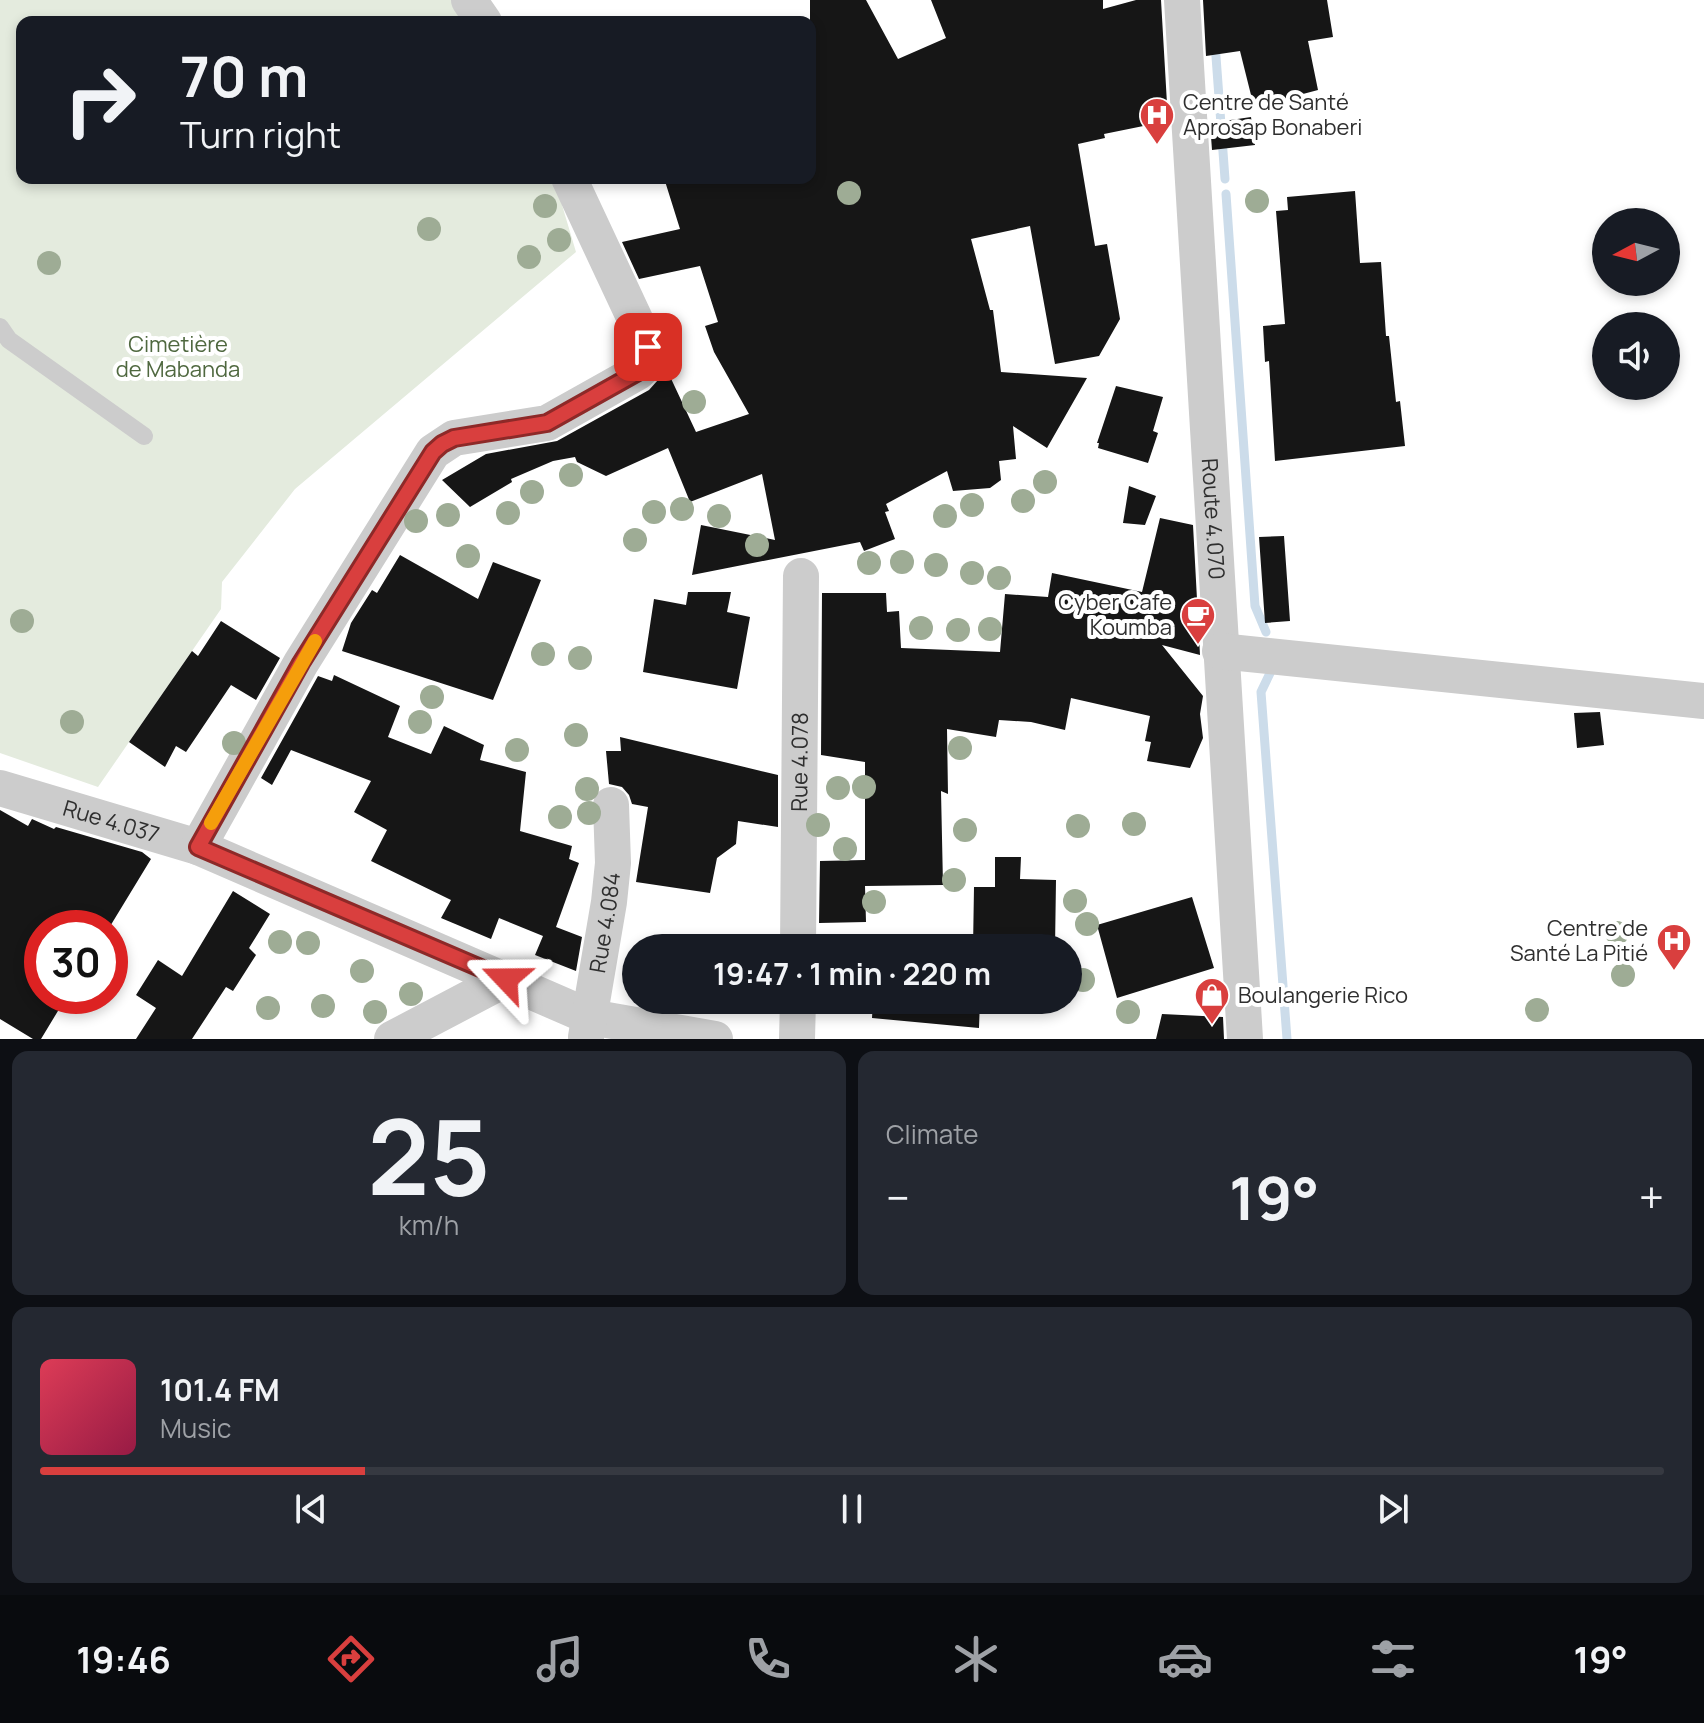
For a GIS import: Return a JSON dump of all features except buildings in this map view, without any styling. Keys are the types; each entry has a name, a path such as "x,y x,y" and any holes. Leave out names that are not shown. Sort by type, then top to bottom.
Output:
{"street":[{"name":"Route 4.070","path":"1182,0 1245,1039"},
{"path":"198,847 301,663 433,452 454,438 547,423 638,372 648,362 648,347 572,184"},
{"name":"Rue 4.078","path":"798,934 801,576"},
{"path":"1220,651 1704,701"},
{"name":"Rue 4.037","path":"0,788 198,847 506,979 588,1028 715,1039"},
{"name":"Rue 4.084","path":"588,1028 612,876 611,805"},
{"path":"399,1037 506,979"},
{"path":"797,1039 798,1014"}],"lane":[{"path":"0,327 9,340 144,436"}],"green space":[{"name":"Cimetière de Mabanda","path":"0,0 453,0 463,16 16,16 16,184 556,184 576,252 295,489 222,582 221,609 98,787 0,753"}],"waterway":[{"path":"1215,43 1225,179"},
{"path":"1226,194 1255,606 1266,632"},
{"path":"1272,669 1261,692 1287,1039"}],"slow traffic":[{"path":"211,823 315,641"}],"place":[{"name":"Centre de Santé Aprosap Bonaberi","path":"1157,146"},
{"name":"Cyber Cafe Koumba","path":"1198,646"},
{"name":"Centre de Santé La Pitié","path":"1674,972"},
{"name":"Boulangerie Rico","path":"1212,1026"}],"route":[{"path":"506,979 198,847 301,663 433,452 454,438 547,423 638,372 648,362 648,347"}]}
